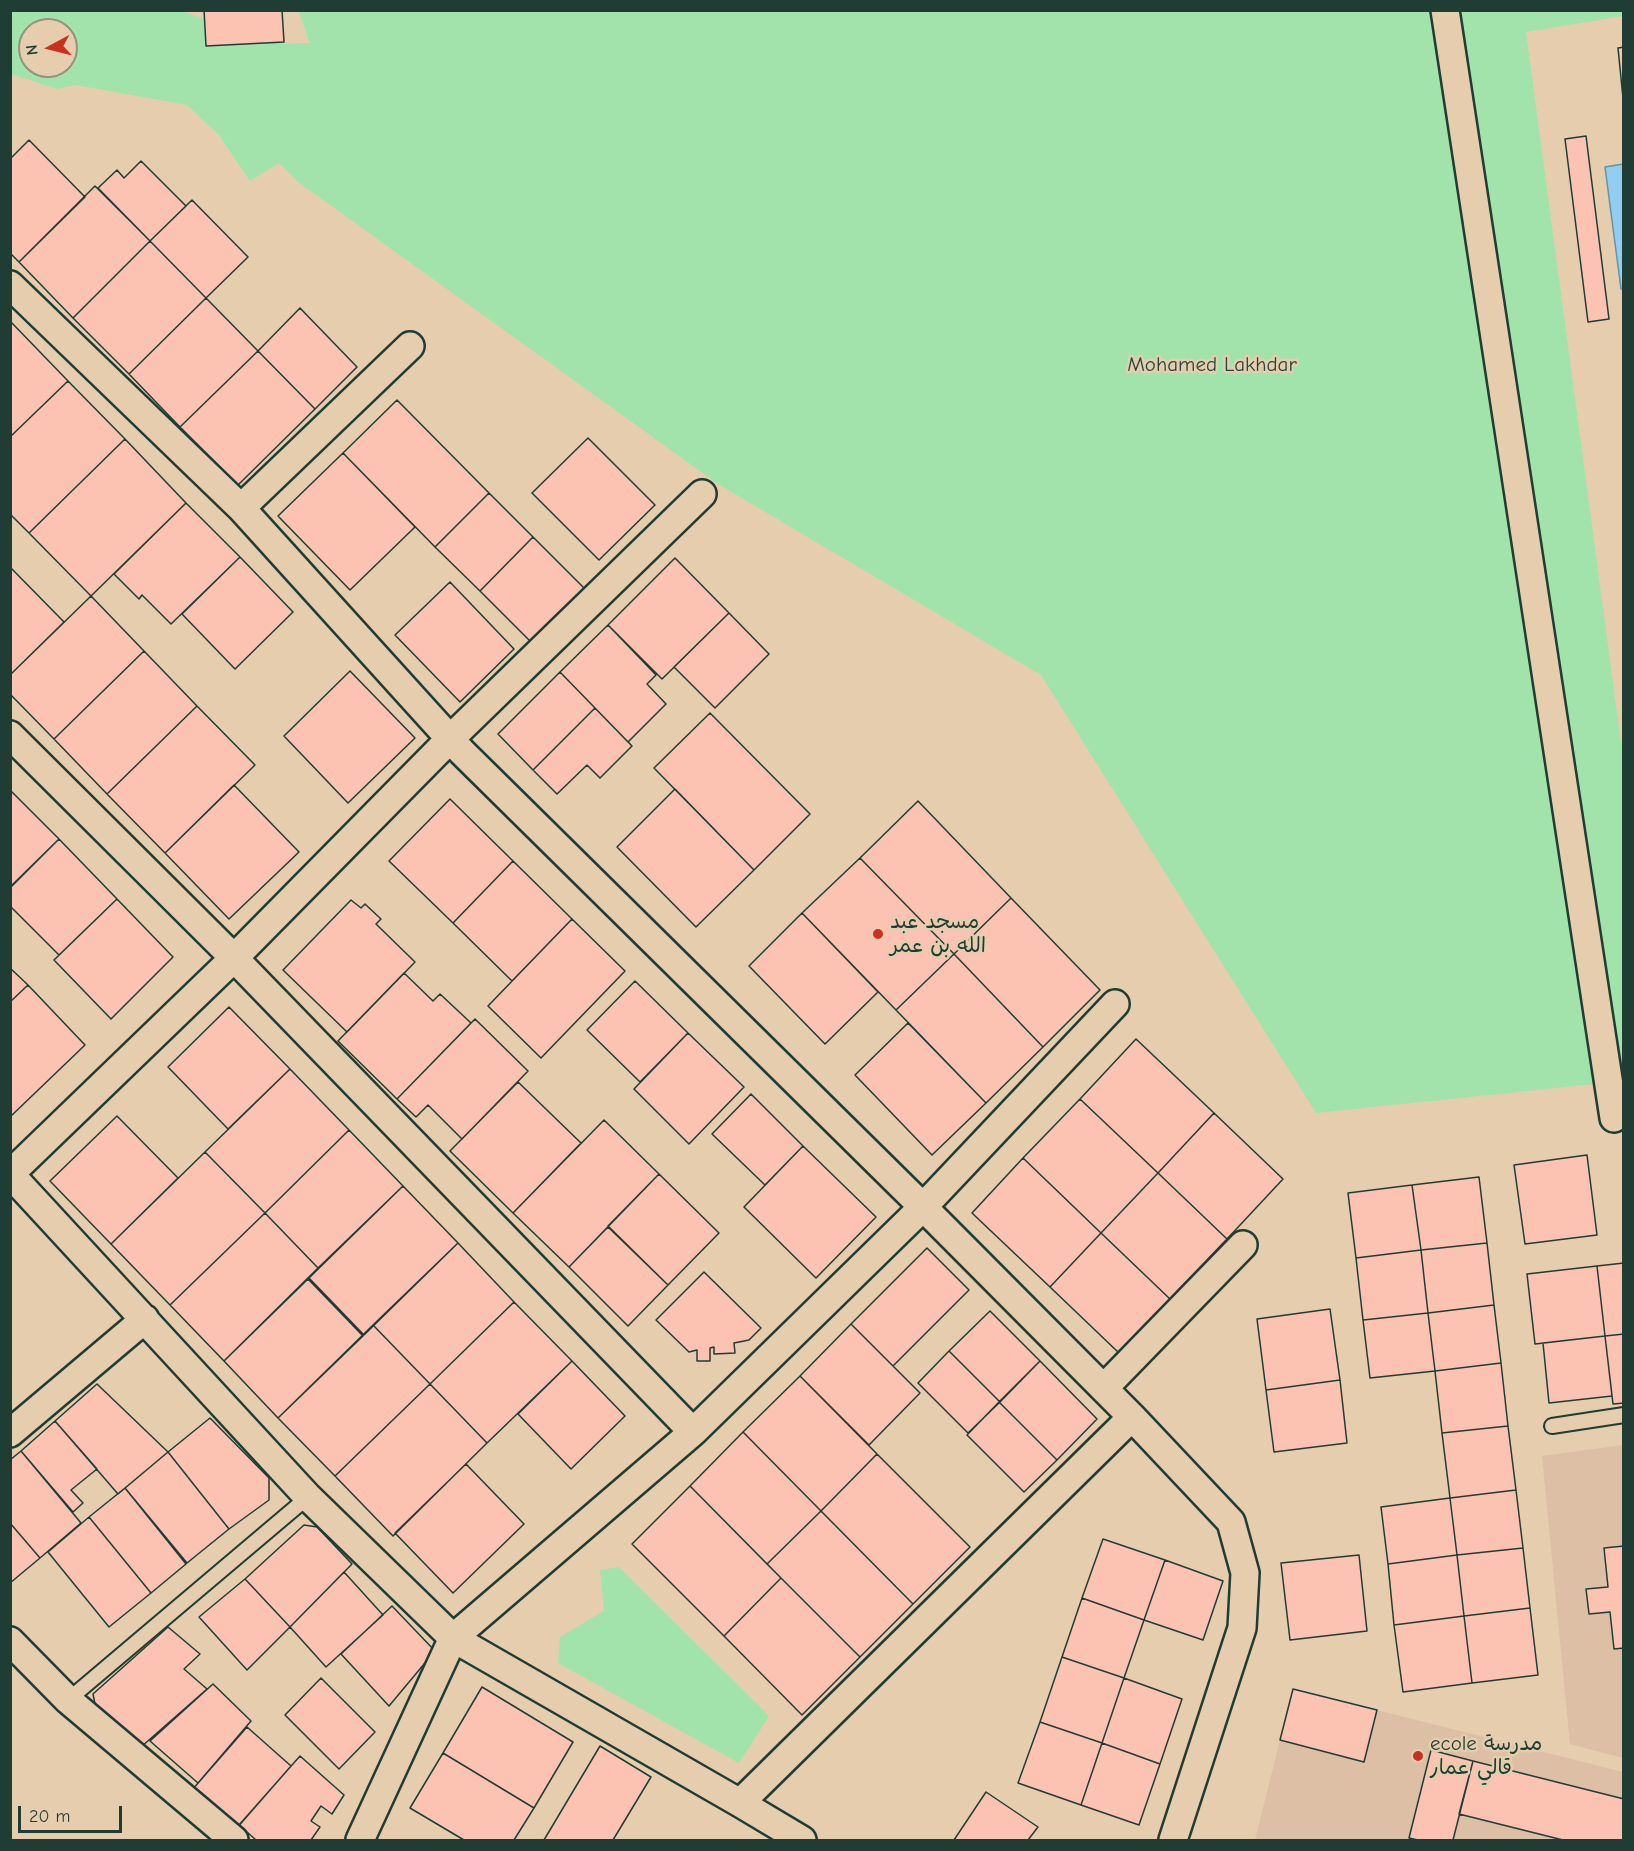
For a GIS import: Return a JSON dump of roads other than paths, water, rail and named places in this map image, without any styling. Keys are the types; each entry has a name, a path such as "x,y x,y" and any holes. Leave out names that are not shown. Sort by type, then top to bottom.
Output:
{"street":[{"path":"1445,10 1614,1118"},
{"path":"10,285 241,508 462,752 1104,1388 1231,1522 1245,1574 1242,1628 1173,1840"},
{"path":"241,508 410,346"},
{"path":"702,494 451,738 234,958 10,1174 308,1497 453,1638 802,1840"},
{"path":"10,735 234,958 693,1432"},
{"path":"360,1840 453,1638 693,1432 923,1207 1115,1004"},
{"path":"1104,1388 1243,1245"},
{"path":"10,1433 145,1319"},
{"path":"740,1803 1132,1417"},
{"path":"10,1641 68,1700 234,1840"}],"lane":[{"path":"1552,1425 1623,1415"},
{"path":"68,1700 308,1497"}],"water":[{"path":"1623,164 1624,289 1621,289 1605,167"}],"place":[{"name":"مسجد عبد الله بن عمر","path":"878,934"},
{"name":"ecole مدرسة قالي عمار","path":"1418,1756"}],"park label":[{"name":"Mohamed Lakhdar","path":"1212,365"}]}
